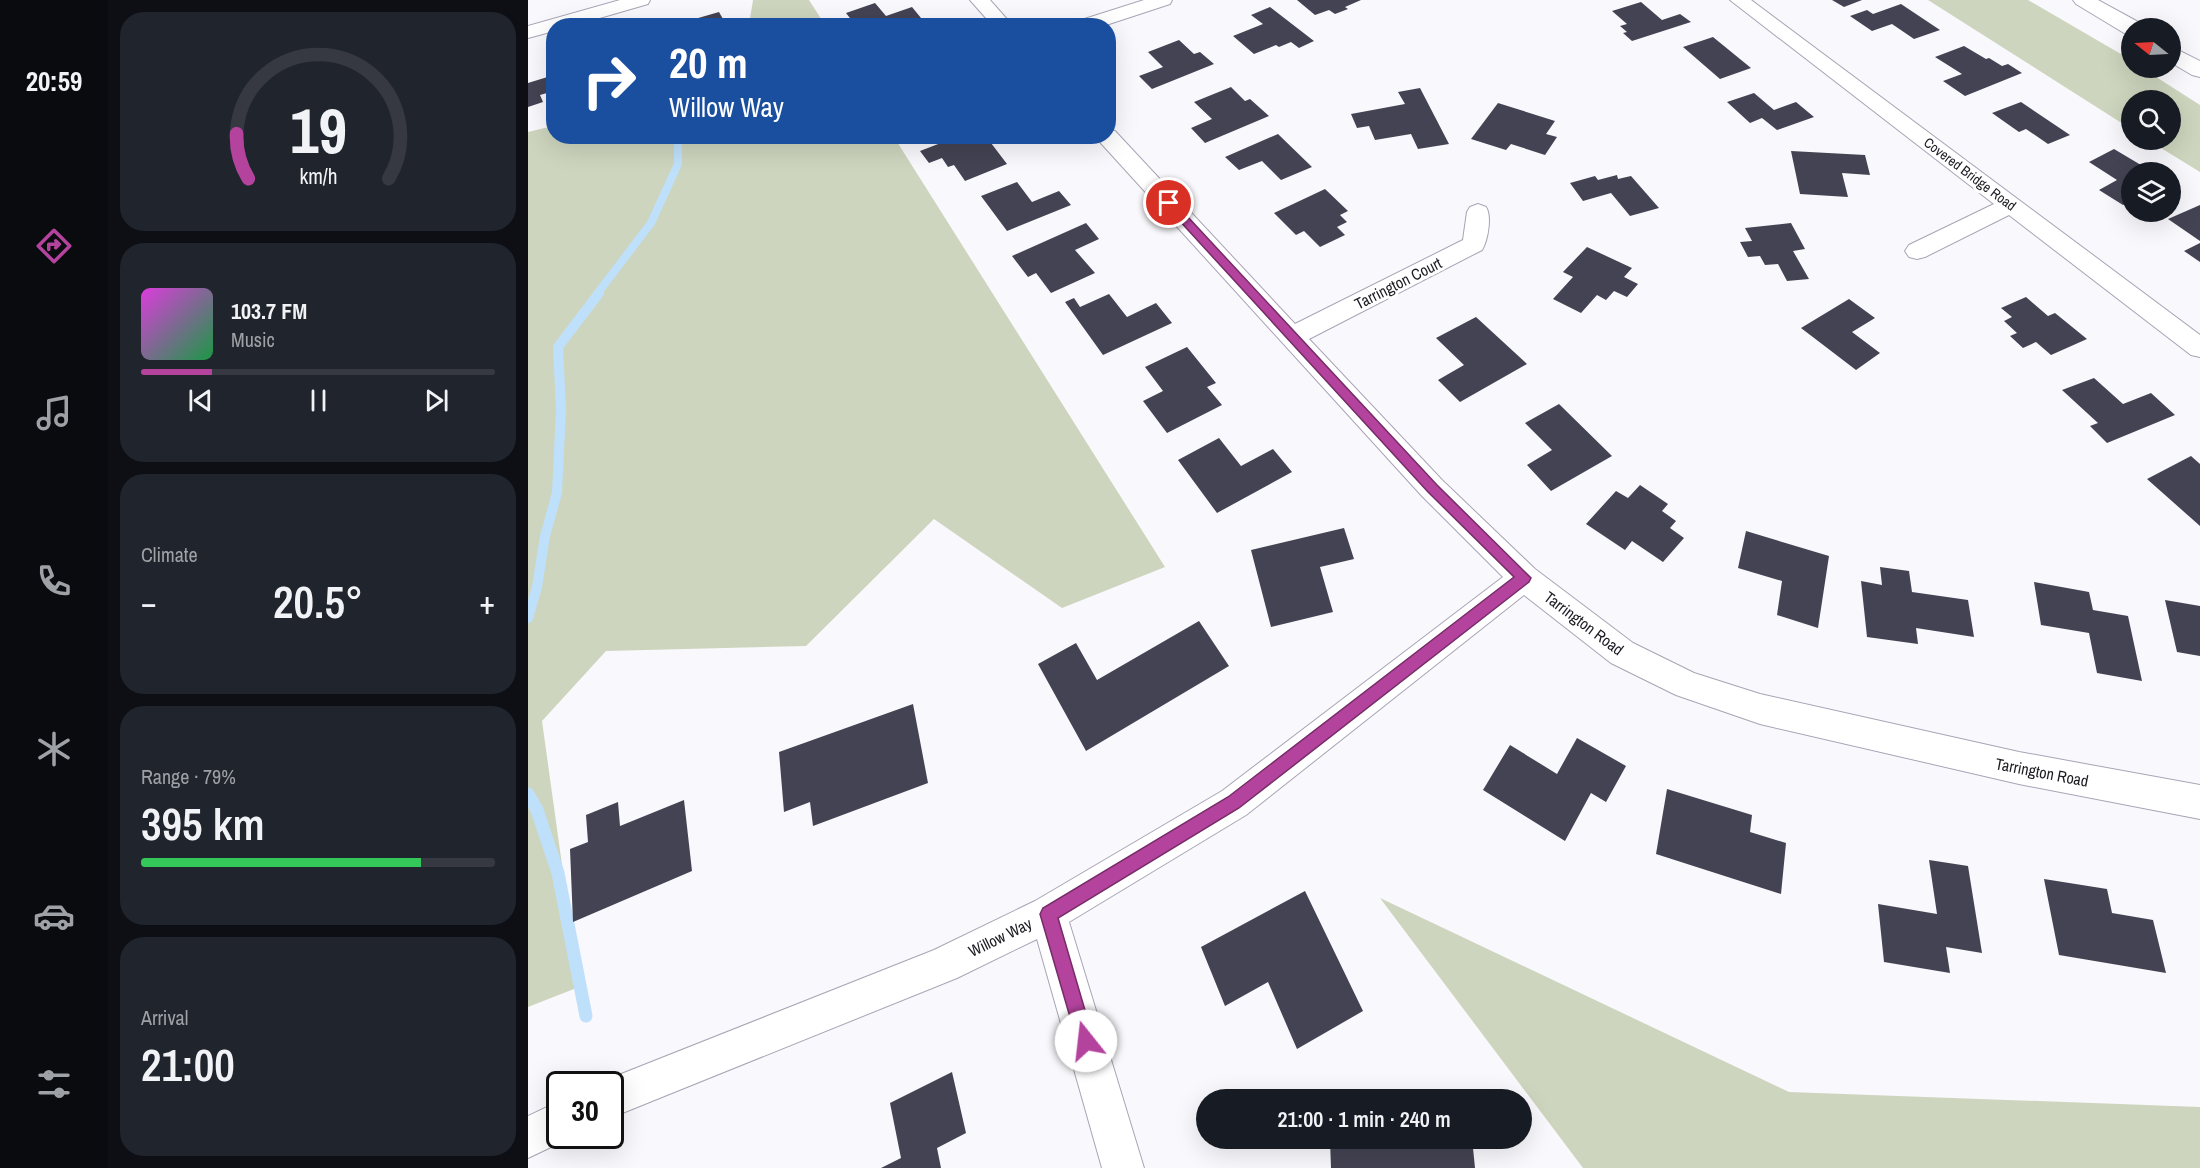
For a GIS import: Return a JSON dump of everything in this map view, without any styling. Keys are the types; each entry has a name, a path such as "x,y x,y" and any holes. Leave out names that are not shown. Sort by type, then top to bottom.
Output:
{"highway":[{"path":"2083,0 2121,22"},
{"path":"2181,59 2200,70"}],"street":[{"path":"579,18 641,0"},
{"path":"979,0 996,18"},
{"path":"1107,18 1163,0"},
{"name":"Covered Bridge Road","path":"1739,0 2200,348"},
{"path":"528,33 546,28"},
{"name":"Tarrington Road","path":"1114,144 1432,488 1524,578 1622,653 1687,685 1760,709 2019,768 2200,802"},
{"path":"1917,251 2011,205"},
{"name":"Tarrington Court","path":"1293,336 1474,244 1478,212"},
{"name":"Willow Way","path":"624,1092 944,965 1048,914 1234,802 1524,578"},
{"path":"1048,914 1123,1168"},
{"path":"528,1138 546,1128"}],"green space":[{"path":"753,0 809,0 821,18 750,18"},
{"path":"1928,0 2028,0 2121,54 2121,78 2158,78 2176,90 2121,90 2121,123"},
{"path":"2181,93 2200,105 2200,172 2164,150 2181,150"},
{"path":"546,128 546,144 898,144 1165,567 1062,608 934,519 806,646 606,651 542,721 579,987 528,1007 528,132"},
{"path":"1380,898 1789,1092 2200,1107 2200,1168 1583,1168 1532,1100 1532,1089 1524,1089"}],"building":[{"path":"1297,0 1361,0 1335,14 1329,10 1315,15"},
{"path":"1832,0 1862,0 1844,7"},
{"path":"1641,2 1662,20 1680,14 1691,22 1632,41 1623,33 1627,32 1620,26 1627,24 1612,11"},
{"path":"875,3 886,16 912,7 921,18 850,18 846,13"},
{"path":"1901,4 1940,30 1914,39 1892,24 1872,31 1850,16 1867,10 1873,14"},
{"path":"1270,7 1314,41 1299,48 1291,42 1279,47 1276,45 1254,54 1233,36 1263,24 1251,15"},
{"path":"719,12 722,18 698,18"},
{"path":"1713,37 1751,68 1720,79 1683,47"},
{"path":"1179,40 1194,54 1200,52 1214,64 1152,89 1139,76 1163,67 1148,52"},
{"path":"1964,46 1986,59 1989,58 2002,66 2008,64 2022,73 1965,96 1943,81 1962,74 1935,57"},
{"path":"546,77 546,93 540,95 543,102 528,107 528,83"},
{"path":"1231,87 1245,101 1250,99 1269,116 1205,143 1191,128 1212,119 1194,102"},
{"path":"1420,88 1449,144 1418,149 1411,134 1375,140 1369,126 1357,128 1351,114 1405,104 1398,92"},
{"path":"1754,93 1774,110 1796,102 1814,117 1777,130 1762,118 1750,123 1727,102"},
{"path":"2021,102 2070,135 2048,144 2026,129 2019,132 1992,113"},
{"path":"1498,103 1555,121 1546,134 1557,137 1545,155 1511,144 1506,150 1471,139"},
{"path":"1278,134 1312,167 1281,180 1262,161 1239,170 1225,157"},
{"path":"938,144 992,144 1007,164 965,181 954,165 948,167 942,158 929,163 920,151"},
{"path":"2114,149 2136,162 2121,162 2121,204 2099,190 2117,180 2089,162"},
{"path":"1791,151 1865,155 1870,175 1842,173 1848,197 1800,194"},
{"path":"1617,175 1618,179 1631,176 1659,208 1630,216 1611,193 1583,201 1570,183 1595,176 1598,180"},
{"path":"1017,182 1032,202 1059,191 1071,205 1007,231 981,196"},
{"path":"1325,189 1348,211 1340,215 1347,222 1337,227 1345,235 1320,247 1304,231 1296,235 1274,213"},
{"path":"2200,205 2200,241 2172,222 2181,222 2181,213"},
{"path":"1086,223 1099,239 1075,250 1095,273 1051,293 1036,273 1028,277 1012,256"},
{"path":"1791,223 1805,249 1793,251 1809,279 1787,281 1778,264 1765,265 1760,256 1748,257 1740,242 1752,241 1745,228"},
{"path":"2200,243 2200,262 2184,251"},
{"path":"1587,247 1632,268 1624,277 1638,284 1627,297 1614,291 1606,300 1597,295 1581,313 1553,299 1573,277 1563,272"},
{"path":"1109,294 1127,317 1156,303 1172,323 1103,355 1065,302 1074,298 1080,307"},
{"path":"2026,297 2048,316 2055,313 2087,339 2051,355 2036,342 2023,348 2010,336 2017,333 2004,321 2012,317 2001,308"},
{"path":"1849,299 1875,318 1852,332 1880,353 1856,370 1801,328"},
{"path":"1476,317 1527,364 1460,402 1438,380 1464,365 1436,338"},
{"path":"1187,347 1216,383 1207,387 1222,405 1167,433 1143,401 1163,391 1145,367"},
{"path":"2094,378 2123,404 2151,393 2175,415 2107,443 2090,426 2098,423 2062,390"},
{"path":"1559,404 1612,456 1551,491 1527,465 1552,450 1525,423"},
{"path":"1219,438 1241,466 1273,449 1292,472 1217,513 1178,460"},
{"path":"2191,456 2200,464 2200,526 2147,479"},
{"path":"1640,485 1668,504 1662,511 1676,521 1670,528 1684,538 1663,562 1632,541 1625,550 1586,524 1616,491 1628,498"},
{"path":"1344,528 1354,559 1320,567 1333,612 1271,627 1251,550"},
{"path":"1746,531 1829,556 1818,628 1777,615 1782,581 1738,568"},
{"path":"1880,567 1909,571 1912,592 1968,600 1974,637 1916,628 1918,644 1867,637 1861,581 1882,585"},
{"path":"2034,582 2089,592 2093,610 2128,616 2142,681 2097,673 2089,633 2041,625"},
{"path":"2165,600 2200,606 2200,656 2177,652"},
{"path":"1199,621 1229,666 1086,751 1038,664 1076,643 1097,680"},
{"path":"913,704 928,783 813,826 810,802 784,812 779,752"},
{"path":"1577,738 1626,766 1606,802 1591,793 1565,841 1483,790 1510,745 1557,774"},
{"path":"1667,789 1752,815 1750,832 1786,843 1781,894 1656,854"},
{"path":"684,800 692,871 573,922 570,849 588,842 586,815 618,802 620,826"},
{"path":"1929,860 1968,866 1982,953 1946,947 1950,973 1884,962 1878,904 1937,914"},
{"path":"2044,879 2107,889 2112,913 2153,920 2166,973 2059,955"},
{"path":"1305,891 1363,1011 1297,1049 1268,982 1225,1006 1201,947"},
{"path":"952,1072 966,1133 937,1148 941,1168 881,1168 901,1158 890,1103"},
{"path":"1330,1149 1473,1149 1475,1168 1331,1168"}],"waterway":[{"path":"597,294 651,223 678,164 678,144"},
{"path":"528,618 537,587 545,536 557,493 561,410 558,347 599,293"},
{"path":"528,794 537,810 558,873 586,1016"}],"route":[{"path":"1086,1041 1048,914 1234,802 1524,578 1432,488 1169,203"}]}
